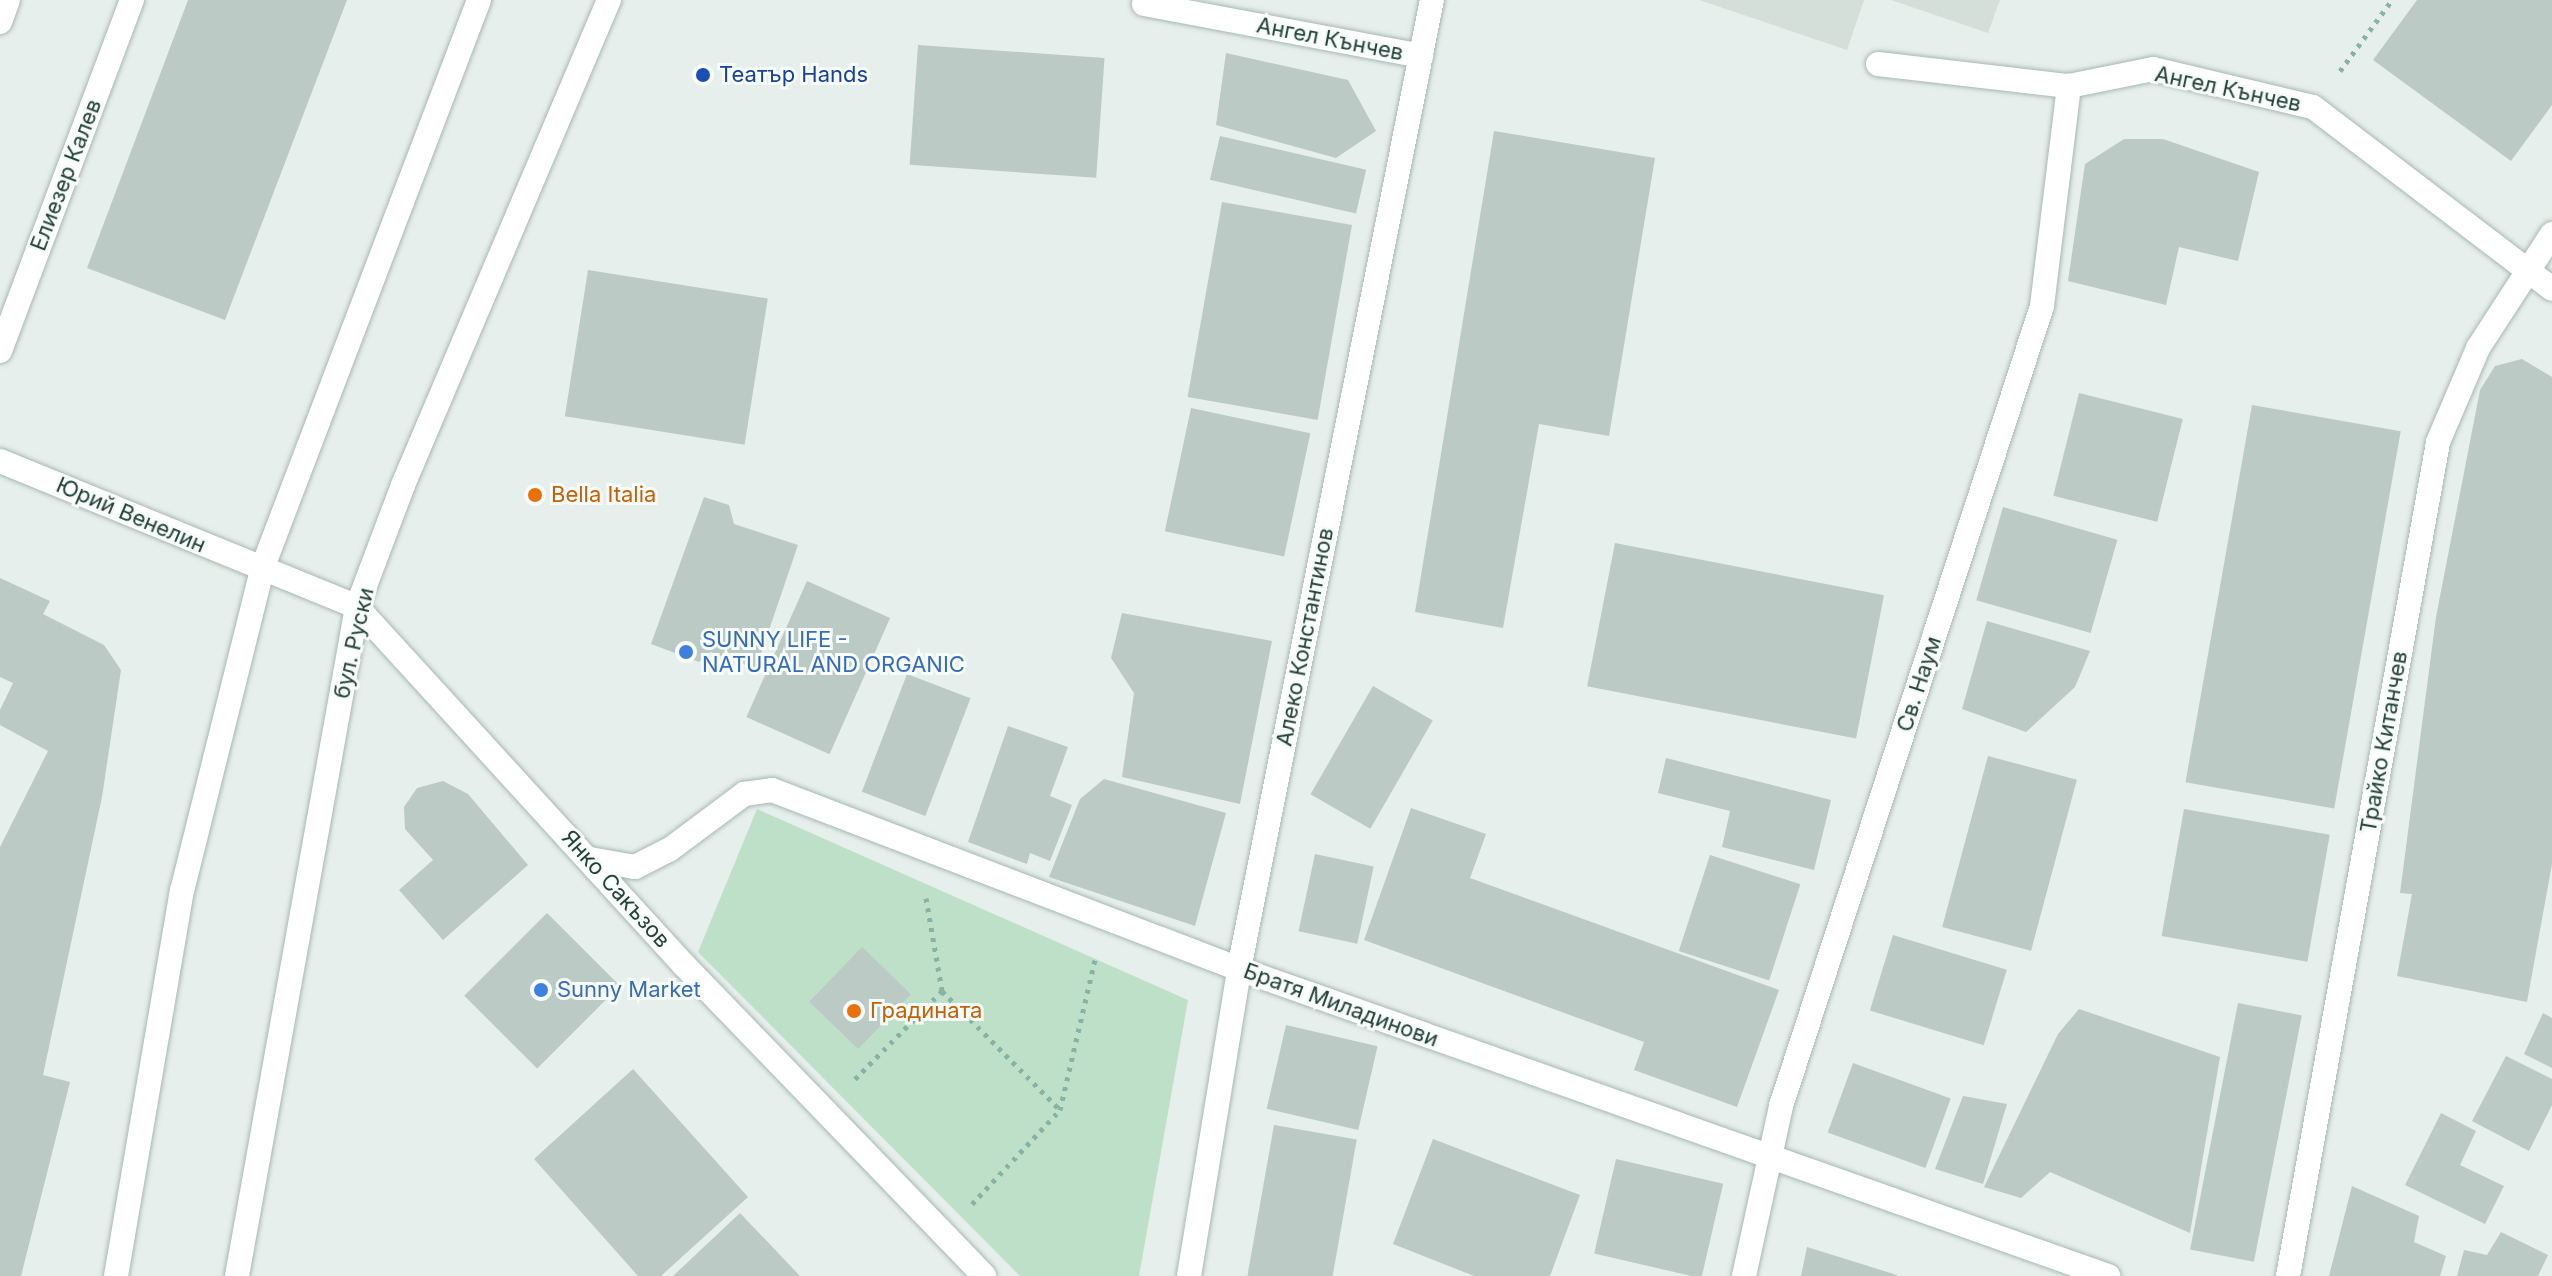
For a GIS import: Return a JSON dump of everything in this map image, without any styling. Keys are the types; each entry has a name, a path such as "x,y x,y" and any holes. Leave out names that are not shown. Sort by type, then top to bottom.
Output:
{"street":[{"path":"0,22 8,0"},
{"name":"Елиезер Калев","path":"0,351 132,0"},
{"path":"116,1276 182,891 262,569 479,0"},
{"name":"бул. Руски","path":"237,1276 357,607 403,485 609,0"},
{"name":"Алеко Константинов","path":"1189,1276 1239,969 1432,0"},
{"name":"Ангел Кънчев","path":"1144,4 1421,56"},
{"name":"Ангел Кънчев","path":"1878,64 2069,86 2153,69 2313,107 2552,289"},
{"name":"Св. Наум","path":"1744,1276 1766,1157 2042,306 2069,86"},
{"name":"Трайко Китанчев","path":"2288,1276 2438,442 2478,348 2552,234"},
{"name":"Юрий Венелин","path":"0,461 262,569"},
{"name":"Янко Сакъзов","path":"262,569 357,607 824,1110 984,1276"},
{"name":"Братя Миладинови","path":"590,859 635,867 669,850 744,794 772,790 1239,969 2108,1276"}],"path":[{"path":"2313,107 2392,0"},
{"path":"917,846 942,991 1060,1110"},
{"path":"944,1233 1060,1110 1105,917"},
{"path":"824,1110 942,991"}],"shaded area":[{"path":"1699,0 1864,0 1847,50"},
{"path":"1891,0 2000,0 1988,33"}],"green space":[{"path":"757,809 1188,1000 1139,1276 1020,1276 698,952"}],"building":[{"path":"188,0 347,0 225,320 87,268"},
{"path":"2417,0 2552,0 2552,105 2511,161 2373,60"},
{"path":"918,45 1105,58 1096,178 910,165"},
{"path":"1226,53 1348,80 1376,131 1336,158 1216,125"},
{"path":"1494,131 1655,158 1609,436 1539,424 1503,628 1415,612"},
{"path":"1220,136 1366,170 1356,214 1210,180"},
{"path":"2124,139 2163,139 2259,172 2238,261 2179,247 2166,305 2068,281 2085,164"},
{"path":"1222,202 1352,225 1318,420 1188,397"},
{"path":"588,270 768,298 745,445 565,416"},
{"path":"2522,359 2552,377 2552,864 2527,1002 2397,976 2412,894 2400,893 2436,617 2480,390 2495,366"},
{"path":"2079,393 2183,419 2157,522 2053,496"},
{"path":"2252,405 2401,431 2334,808 2185,782"},
{"path":"1191,408 1310,433 1284,557 1165,531"},
{"path":"704,497 729,505 734,524 798,545 756,668 710,652 699,662 651,644"},
{"path":"2003,507 2117,540 2091,633 1976,600"},
{"path":"1615,543 1884,595 1856,739 1587,686"},
{"path":"0,578 50,601 43,614 104,645 121,670 102,797 43,1075 70,1082 21,1276 0,1276 0,847 48,751 0,725 0,710 13,683 0,677"},
{"path":"807,581 890,618 830,754 746,717"},
{"path":"1122,613 1272,641 1240,804 1122,777 1134,693 1111,658"},
{"path":"1987,621 2090,651 2075,687 2026,732 1962,709"},
{"path":"907,674 970,698 925,816 862,792"},
{"path":"1373,686 1433,720 1370,829 1310,794"},
{"path":"1008,726 1068,747 1050,796 1072,805 1050,861 1030,853 1027,864 968,842"},
{"path":"1988,756 2077,780 2031,951 1942,927"},
{"path":"1666,758 1831,800 1814,870 1722,847 1730,811 1658,793"},
{"path":"1104,779 1226,813 1195,926 1049,877 1080,799"},
{"path":"443,781 468,794 528,865 443,940 399,890 433,860 405,829 404,807 417,788"},
{"path":"1411,808 1486,834 1470,878 1779,990 1737,1107 1634,1070 1644,1042 1364,940"},
{"path":"2184,809 2330,835 2307,962 2162,936"},
{"path":"1315,854 1374,866 1357,944 1299,931"},
{"path":"1710,855 1800,884 1769,980 1679,951"},
{"name":"Sunny Market","path":"547,913 620,986 537,1069 464,996"},
{"path":"1893,935 2007,970 1984,1045 1870,1011"},
{"path":"862,947 911,994 858,1049 809,1002"},
{"path":"2238,1003 2302,1015 2254,1262 2190,1249"},
{"path":"2079,1009 2220,1057 2190,1233 2050,1172 2021,1198 1984,1187 2058,1034"},
{"path":"2543,1013 2552,1018 2552,1068 2524,1054"},
{"path":"1286,1025 1378,1046 1358,1130 1267,1109"},
{"path":"2506,1056 2552,1079 2552,1105 2529,1151 2472,1121"},
{"path":"1853,1063 1951,1099 1925,1168 1828,1133"},
{"path":"633,1069 748,1197 661,1276 638,1276 534,1159"},
{"path":"1963,1096 2007,1104 1983,1184 1935,1169"},
{"path":"2441,1113 2476,1131 2460,1165 2504,1186 2485,1224 2405,1185"},
{"path":"1274,1125 1357,1140 1333,1276 1247,1276"},
{"path":"1433,1139 1580,1195 1550,1276 1474,1276 1393,1244"},
{"path":"1616,1159 1723,1184 1702,1276 1594,1254"},
{"path":"2352,1186 2419,1216 2414,1242 2446,1256 2440,1276 2329,1276"},
{"path":"740,1213 800,1276 673,1276"},
{"path":"2501,1232 2548,1255 2538,1276 2457,1276 2464,1250 2487,1255"},
{"path":"1807,1247 1897,1275 1897,1276 1801,1276"}],"place":[{"name":"Театър Hands","path":"703,75"},
{"name":"Bella Italia","path":"535,495"},
{"name":"SUNNY LIFE - NATURAL AND ORGANIC","path":"686,652"},
{"name":"Sunny Market","path":"541,990"},
{"name":"Градината","path":"854,1011"}]}
